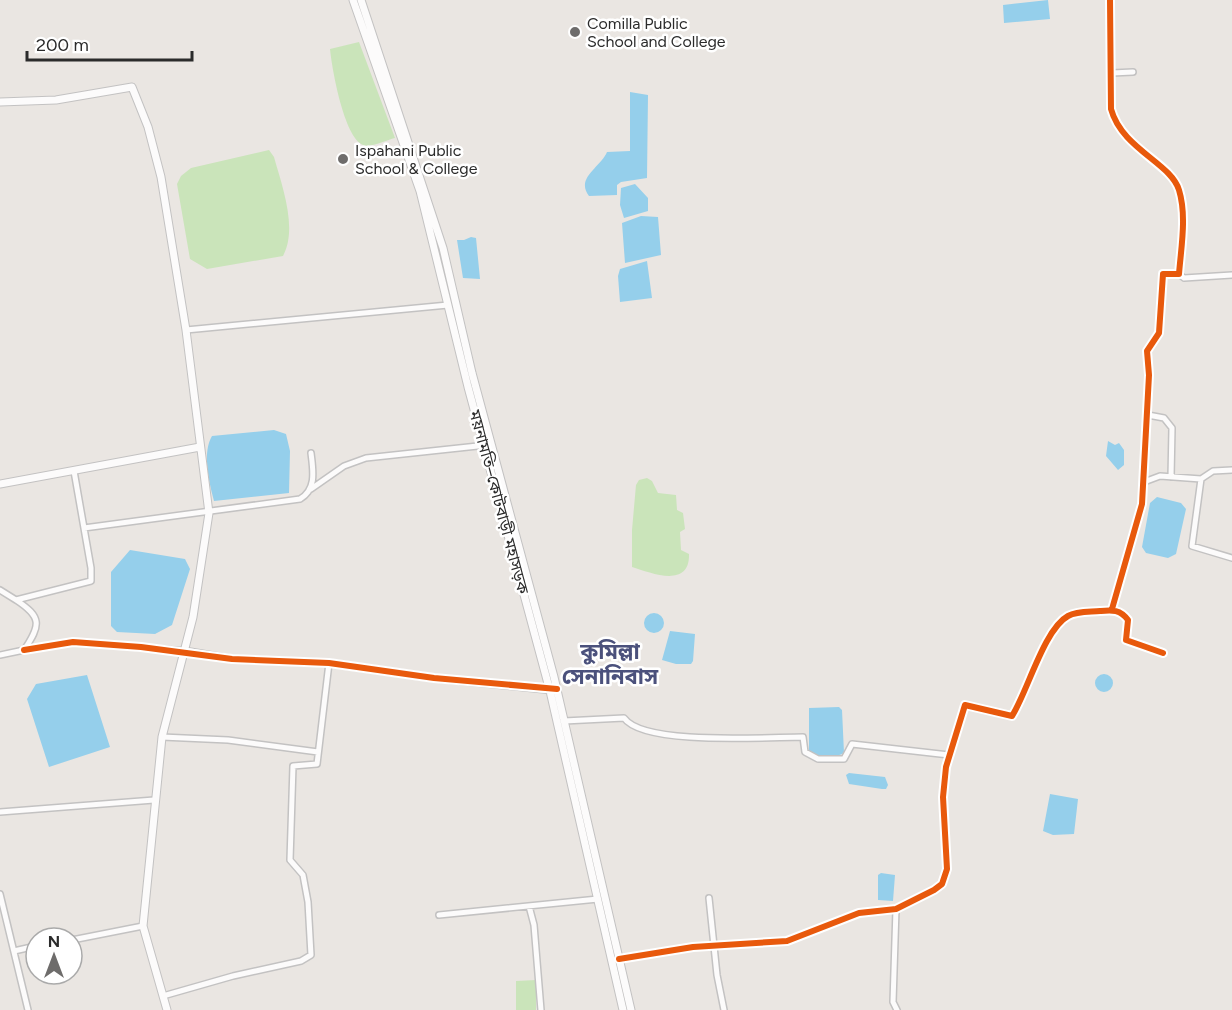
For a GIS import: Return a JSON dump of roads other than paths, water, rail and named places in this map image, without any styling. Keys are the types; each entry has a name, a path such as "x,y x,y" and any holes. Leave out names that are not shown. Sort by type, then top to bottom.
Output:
{"main road":[{"name":"ময়নামতি–কোটবাড়ী মহাসড়ক","path":"353,0 443,248 488,445"},
{"name":"ময়নামতি–কোটবাড়ী মহাসড়ক","path":"362,0 423,190 448,305 564,721 631,1010"},
{"path":"0,102 56,100 132,87 148,127 161,177 186,330 209,513 186,651 162,737 143,926 167,1010"},
{"path":"0,484 200,447"},
{"path":"186,651 232,659 329,663 554,690"},
{"name":"ময়নামতি–কোটবাড়ী মহাসড়ক","path":"554,690 623,1010"}],"street":[{"path":"1110,0 1111,109 1114,122 1123,135 1179,188 1182,219 1179,274"},
{"path":"1112,73 1133,72"},
{"path":"1112,609 1142,504 1144,429 1148,415 1147,351 1159,333 1163,274 1179,274 1184,278 1232,275"},
{"path":"186,330 448,305"},
{"path":"1148,415 1164,418 1172,428 1171,477"},
{"path":"84,528 300,499 344,466 366,458 488,445"},
{"path":"311,453 314,472 311,489"},
{"path":"1143,482 1160,476 1201,479 1213,471 1232,470"},
{"path":"16,600 91,581 74,471"},
{"path":"1201,479 1192,546 1232,558"},
{"path":"0,590 36,615 38,622 24,650"},
{"path":"619,959 714,946 788,940 859,913 896,909 942,884 946,869 944,797 949,755 965,705 1012,716 1033,668 1059,624 1067,616 1080,612 1112,609 1128,620 1126,640 1163,653"},
{"path":"0,655 73,642 186,651"},
{"path":"163,996 232,976 300,961 311,955 308,902 303,875 290,860 293,766 317,764 329,663"},
{"path":"564,721 624,718 636,729 704,740 802,737 805,752 818,759 844,759 852,744 897,747 949,755"},
{"path":"162,737 228,740 318,752"},
{"path":"0,812 154,800"},
{"path":"0,894 28,1010"},
{"path":"709,898 724,1010"},
{"path":"439,915 598,899"},
{"path":"529,906 534,926 541,1010"},
{"path":"895,1010 896,909"},
{"path":"84,938 143,926"},
{"path":"14,951 24,949"}],"water":[{"path":"1048,0 1050,19 1004,23 1003,5"},
{"path":"630,92 648,95 647,178 621,182 617,185 617,195 589,196 585,184 587,178 607,152 630,151"},
{"path":"635,184 648,198 648,211 624,218 620,205 621,188"},
{"path":"641,216 658,217 661,255 625,263 622,223"},
{"path":"476,238 480,279 463,278 457,240"},
{"path":"647,261 652,298 620,302 618,276 620,269"},
{"path":"274,430 286,434 290,451 289,493 214,501 207,459 212,436"},
{"path":"1108,441 1115,445 1119,443 1124,450 1124,465 1118,470 1106,456"},
{"path":"1157,497 1181,503 1186,509 1176,554 1168,558 1146,553 1142,547 1150,503"},
{"path":"130,550 185,559 190,569 172,625 155,634 117,632 111,626 111,572"},
{"path":"654,613 661,616 664,623 661,630 654,633 647,630 644,623 647,616"},
{"path":"670,631 695,634 691,664 676,664 662,660"},
{"path":"1104,674 1110,677 1113,683 1110,689 1104,692 1098,689 1095,683 1098,677"},
{"path":"87,675 110,747 49,767 27,699 36,684"},
{"path":"839,707 842,710 844,753 827,756 809,752 809,708"},
{"path":"849,773 885,777 888,785 886,789 882,789 849,784 846,775"},
{"path":"1050,794 1078,799 1074,834 1053,835 1043,831"},
{"path":"881,873 895,875 893,901 878,900 878,875"}],"place":[{"name":"Comilla Public School and College","path":"575,32"},
{"name":"Ispahani Public School & College","path":"343,159"}],"district":[{"name":"কুমিল্লা সেনানিবাস","path":"610,664"}]}
